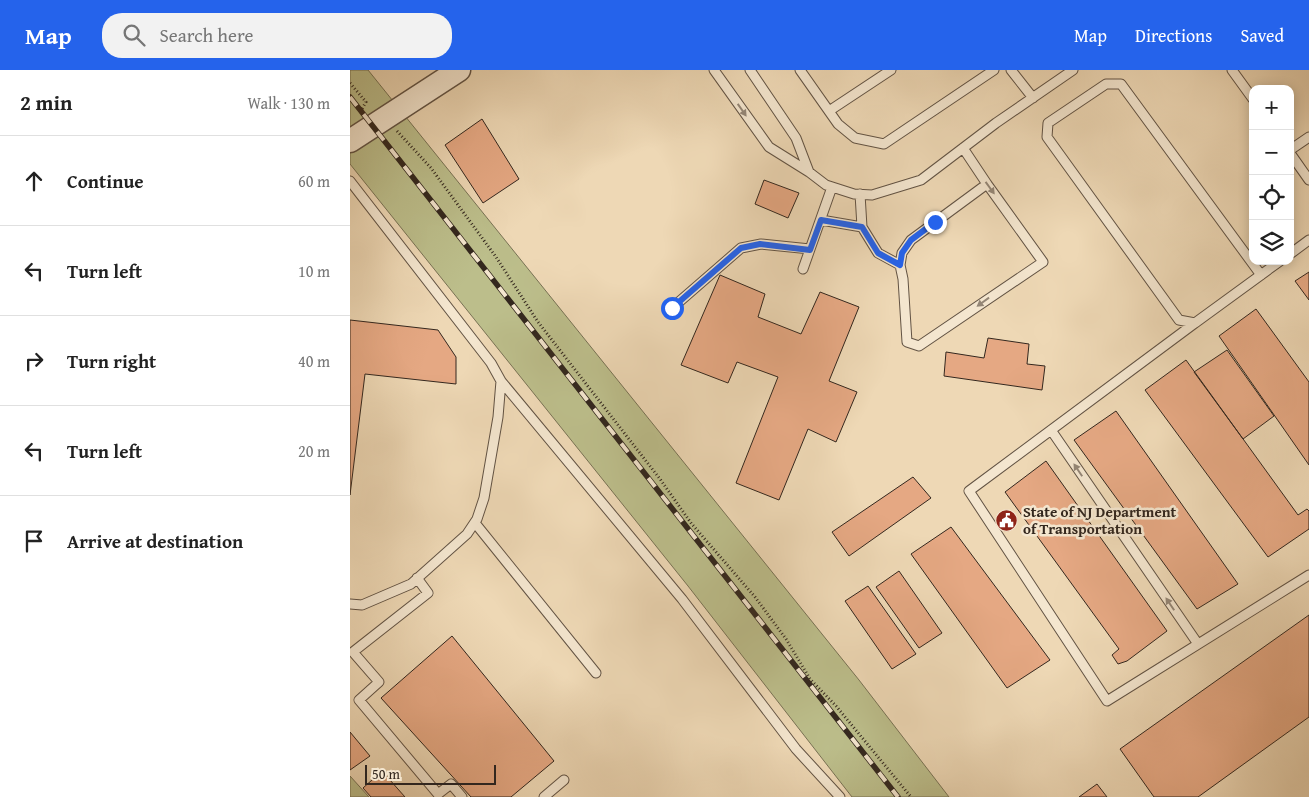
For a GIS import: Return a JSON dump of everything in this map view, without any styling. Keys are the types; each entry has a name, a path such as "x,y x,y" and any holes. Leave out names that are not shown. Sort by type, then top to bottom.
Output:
{"street":[{"path":"350,141 459,70"}],"lane":[{"path":"714,70 768,147 809,172 826,185 860,194 872,195 921,180 1074,70"},
{"path":"750,70 796,138 809,172"},
{"path":"829,112 891,70"},
{"path":"803,71 838,124 855,138 884,144 994,70"},
{"path":"1011,70 1033,98"},
{"path":"1232,70 1249,93"},
{"path":"1195,323 1178,320 1047,137 1048,123 1106,84 1121,84 1261,275"},
{"path":"1294,148 1309,137"},
{"path":"963,148 1042,262 919,346 906,342 900,265 902,253 911,240 987,184"},
{"path":"1294,157 1309,180"},
{"path":"350,181 491,363 501,381 682,599 796,748 840,797"},
{"path":"803,270 832,187"},
{"path":"860,194 862,227 878,253 900,265"},
{"path":"821,220 862,227"},
{"path":"1294,251 1309,240"},
{"path":"672,308 741,248 760,244 810,250"},
{"path":"1275,265 969,491 1107,701 1309,574"},
{"path":"350,604 362,605 411,584 467,534 475,522 484,498 498,417 501,381"},
{"path":"1051,430 1198,644"},
{"path":"475,522 596,673"},
{"path":"417,578 428,592 353,652 379,682 360,700 438,794 451,784 462,797"},
{"path":"544,797 564,780"}],"path":[{"path":"350,83 366,102 361,111"},
{"path":"385,117 431,168 496,257 538,322 660,479 691,523 755,597 786,639 810,679 836,706 911,797"}],"green space":[{"path":"350,70 368,70 859,680 949,797 852,797 688,586 350,164"},
{"path":"350,776 369,797 350,797"}],"building":[{"path":"482,119 519,179 483,203 445,145"},
{"path":"764,180 799,193 788,218 755,204"},
{"path":"1309,272 1309,300 1295,281"},
{"path":"720,275 765,294 758,317 801,334 820,292 859,307 829,381 857,392 836,442 808,429 779,500 736,483 778,377 737,362 728,383 681,365"},
{"path":"1256,309 1309,382 1309,465 1219,336"},
{"path":"350,320 438,330 456,357 456,384 365,374 350,495"},
{"path":"988,338 1029,344 1027,364 1045,366 1042,390 944,376 946,352 984,358"},
{"path":"1227,350 1274,416 1243,439 1194,372"},
{"path":"1186,360 1298,515 1307,509 1309,511 1309,529 1268,557 1145,390"},
{"path":"1116,411 1238,584 1197,609 1074,440"},
{"path":"1046,461 1167,631 1127,661 1118,664 1112,655 1119,649 1005,492"},
{"path":"913,477 931,498 849,556 832,532"},
{"path":"951,527 1050,660 1007,688 911,554"},
{"path":"899,571 942,633 919,648 876,587"},
{"path":"868,586 916,654 892,669 845,601"},
{"path":"1309,615 1309,717 1198,797 1154,797 1120,749"},
{"path":"452,636 554,761 511,797 471,797 381,698"},
{"path":"350,732 370,756 350,770"},
{"path":"382,771 405,797 371,797 363,788"},
{"path":"1097,784 1107,797 1079,797"}],"railway":[{"path":"350,97 898,797"}],"place":[{"name":"State of NJ Department of Transportation","path":"1007,521"}],"route":[{"path":"672,308 708,274 741,248 760,244 810,250 821,220 862,227 878,253 900,265 902,253 911,240 935,222"}]}
